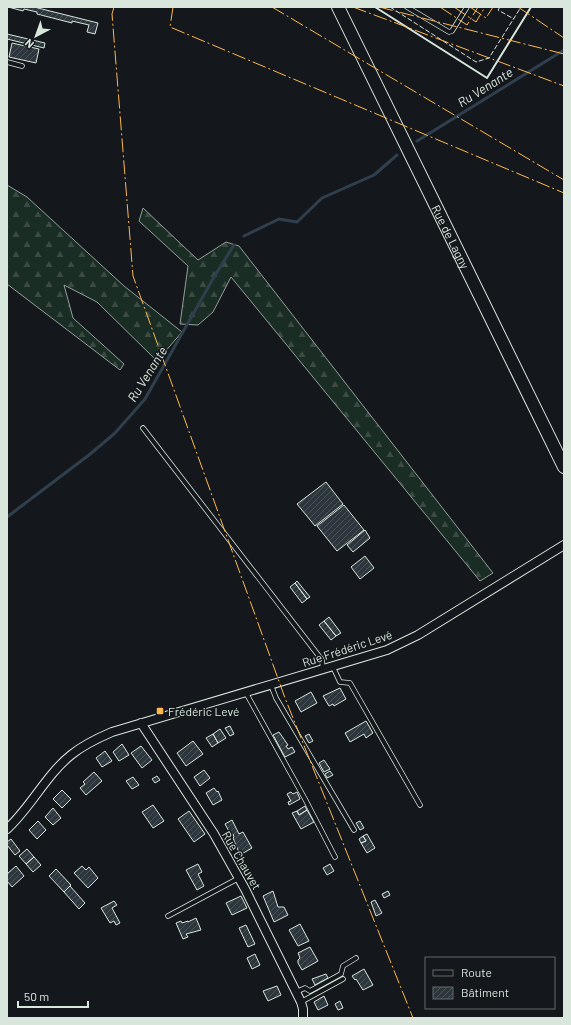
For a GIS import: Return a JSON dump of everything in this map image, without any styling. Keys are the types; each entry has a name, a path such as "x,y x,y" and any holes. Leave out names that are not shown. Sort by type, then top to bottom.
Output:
{"main road":[{"name":"Rue de Lagny","path":"338,7 564,467"}],"street":[{"name":"Rue Frédéric Levé","path":"7,829 57,769 71,755 91,742 112,732 140,723 387,650 418,635 564,545"},
{"name":"Rue Chauvet","path":"140,723 214,834 239,878 301,1002 303,1009 302,1018"}],"lane":[{"path":"407,7 448,32 452,31 467,7"},
{"path":"7,62 22,66"},
{"path":"143,428 322,660 323,670"},
{"path":"332,667 340,682 350,683 420,805"},
{"path":"270,685 276,698 354,830"},
{"path":"245,692 336,857"},
{"path":"168,916 239,878"},
{"path":"296,992 306,988 310,991 341,974 343,966 356,958"},
{"path":"301,1002 343,979"}],"green space":[{"path":"7,185 27,197 124,286 182,332 157,361 97,302 64,285 73,318 124,364 120,370 7,284"},
{"path":"143,208 198,260 226,242 239,246 493,573 480,581 231,277 213,312 198,325 180,324 188,266 139,221"}],"building":[{"path":"8,7 34,7 98,23 95,34 87,32 89,25 72,21 72,23 37,14 37,12 24,9 23,11"},
{"path":"7,34 45,43 44,48 7,39"},
{"path":"12,43 39,49 36,63 9,57"},
{"path":"326,482 343,504 315,526 297,504"},
{"path":"344,505 364,530 337,551 317,526"},
{"path":"365,530 370,538 353,552 347,545"},
{"path":"365,556 374,568 360,579 351,567"},
{"path":"297,581 310,597 307,599 295,583"},
{"path":"295,583 307,599 302,603 290,587"},
{"path":"329,617 341,633 336,636 324,621"},
{"path":"324,621 336,636 331,640 319,625"},
{"path":"340,688 346,699 334,706 333,704 329,706 323,696"},
{"path":"311,692 317,703 301,712 295,701"},
{"path":"366,721 373,733 366,738 364,734 350,742 345,733"},
{"path":"230,726 234,734 230,736 225,728"},
{"path":"220,729 226,738 218,743 213,734"},
{"path":"279,732 288,745 286,746 288,749 292,747 295,752 285,757 273,735"},
{"path":"213,734 218,743 212,747 206,738"},
{"path":"309,734 313,741 309,743 305,736"},
{"path":"193,741 203,754 186,766 177,753"},
{"path":"122,744 129,755 119,761 113,752"},
{"path":"141,746 152,760 142,768 131,753"},
{"path":"105,751 112,761 102,767 96,758"},
{"path":"324,760 330,769 324,772 319,763"},
{"path":"204,770 210,778 200,786 194,777"},
{"path":"330,771 333,775 327,778 325,774"},
{"path":"94,772 102,781 86,795 80,788 85,784 83,782"},
{"path":"157,776 160,780 155,783 152,779"},
{"path":"133,777 139,785 132,789 126,781"},
{"path":"214,788 217,792 218,791 222,800 213,805 206,793"},
{"path":"62,790 71,799 62,808 53,799"},
{"path":"291,792 293,794 297,792 300,799 289,805 288,802 291,801 287,794"},
{"path":"153,805 164,821 153,828 142,812"},
{"path":"305,806 307,810 299,815 297,811"},
{"path":"53,808 61,818 53,825 45,817"},
{"path":"307,810 314,822 301,829 292,813 297,811 299,815"},
{"path":"189,811 205,834 194,842 178,819"},
{"path":"232,820 239,834 243,832 252,848 240,855 233,838 233,834 231,835 225,824"},
{"path":"38,821 46,830 37,839 29,830"},
{"path":"360,821 364,828 360,830 356,823"},
{"path":"367,834 375,848 367,853 361,843 366,841 363,836"},
{"path":"363,836 366,841 361,843 359,839"},
{"path":"11,839 20,851 15,855 7,845 7,842"},
{"path":"27,849 34,857 26,864 19,856"},
{"path":"34,857 41,865 33,872 26,864"},
{"path":"198,864 202,872 198,874 204,886 197,890 186,870"},
{"path":"330,864 334,871 327,875 323,868"},
{"path":"16,866 24,876 12,887 7,881 7,874"},
{"path":"82,866 86,870 89,867 98,878 88,888 74,873"},
{"path":"56,869 71,885 64,892 49,876"},
{"path":"70,886 85,903 79,909 64,892"},
{"path":"273,891 278,907 284,907 288,915 274,922 263,896"},
{"path":"388,891 390,895 384,898 382,894"},
{"path":"241,896 247,908 232,915 226,903"},
{"path":"375,900 382,913 376,916 371,902"},
{"path":"114,901 117,905 112,908 120,923 116,925 114,921 110,923 101,908"},
{"path":"196,918 201,930 186,934 188,937 183,939 176,923 181,921 182,923 188,922"},
{"path":"300,924 309,941 298,946 289,930"},
{"path":"246,925 255,944 248,947 239,928"},
{"path":"310,947 318,961 302,970 298,963 300,958 298,953"},
{"path":"255,954 260,965 252,969 247,958"},
{"path":"364,969 373,985 363,990 356,979 355,980 352,976"},
{"path":"326,974 328,978 315,985 312,979"},
{"path":"277,986 281,995 268,1001 263,991"},
{"path":"324,996 328,1005 318,1010 314,1002"},
{"path":"340,1001 343,1008 338,1010 335,1004"}],"waterway":[{"name":"Ru Venante","path":"417,141 564,50"},
{"name":"Ru Venante","path":"244,236 279,219 297,222 322,198 374,175 397,155"},
{"name":"Ru Venante","path":"7,517 89,455 115,433 145,399 214,277 234,245"}],"fence":[{"path":"390,7 476,62 489,58 521,7"},
{"path":"500,7 498,10 514,19"}],"wall":[{"path":"375,7 487,78 531,7"}],"power":[{"path":"114,7 112,14 133,276 285,698 413,1018"},
{"path":"173,7 170,27 564,193"},
{"path":"272,7 564,180"},
{"path":"353,7 564,86"},
{"path":"379,7 564,54"},
{"path":"440,7 467,25 478,7"},
{"path":"454,7 476,22 485,7"},
{"path":"470,7 486,18 493,7"},
{"path":"518,7 564,38"}],"place":[{"name":"Frédéric Levé","path":"160,711"}]}
